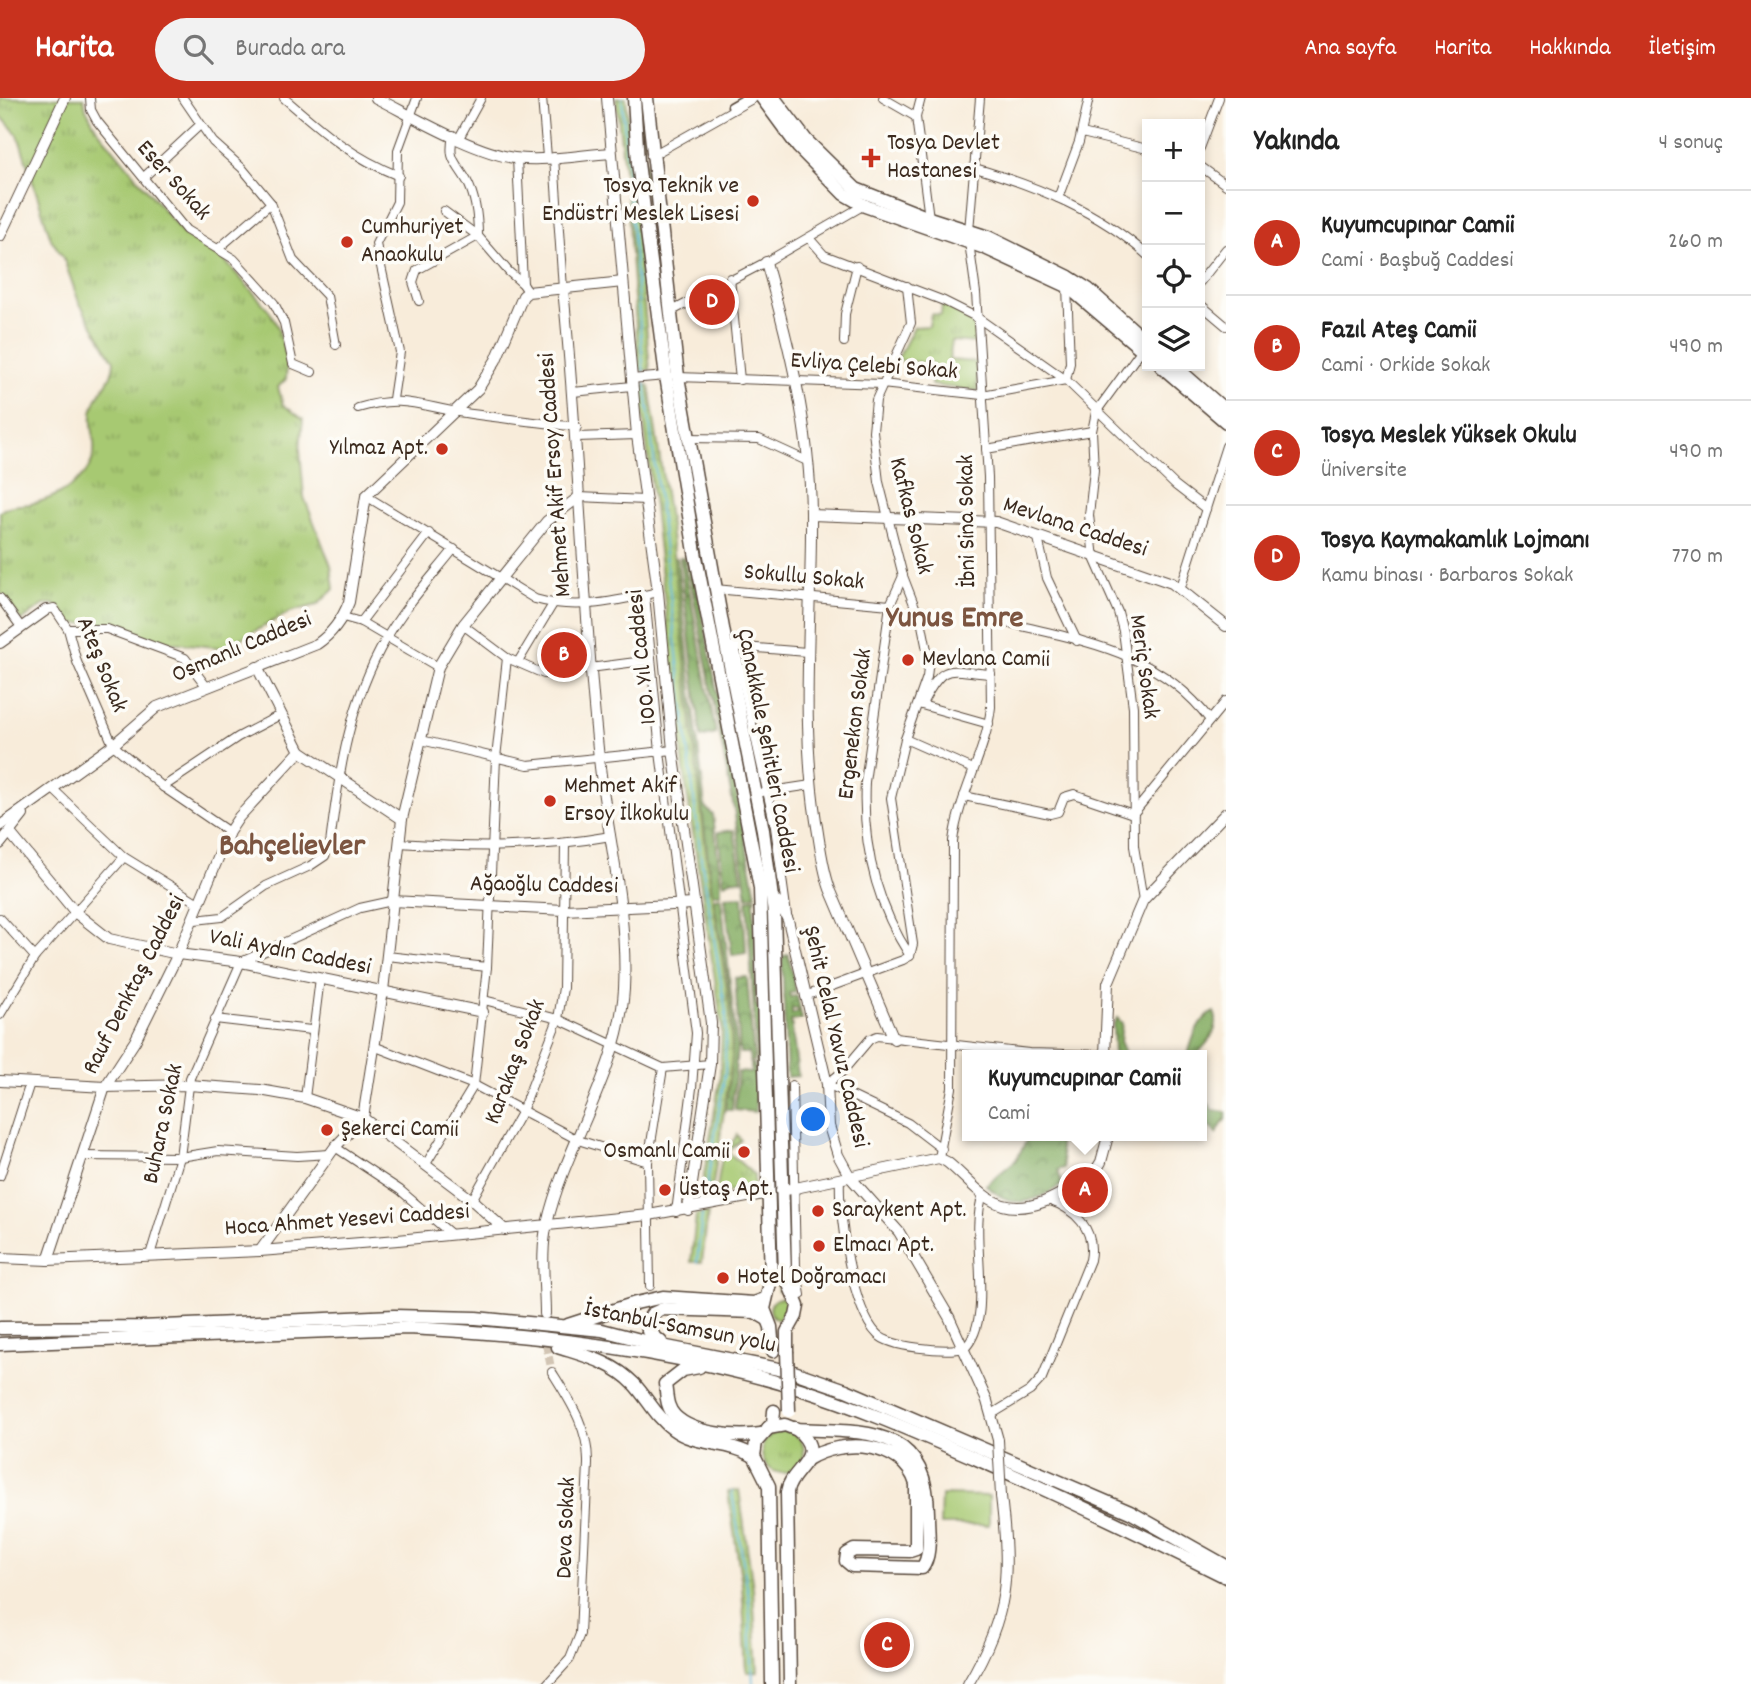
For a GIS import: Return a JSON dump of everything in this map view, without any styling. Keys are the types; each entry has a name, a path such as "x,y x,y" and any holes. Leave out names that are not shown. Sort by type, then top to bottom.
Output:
{"main road":[{"name":"Çanakkale Şehitleri Caddesi","path":"634,98 638,163 665,315"},
{"name":"Çanakkale Şehitleri Caddesi","path":"647,98 665,315 666,377 767,890 787,1130 771,1279 765,1299 773,1351"},
{"path":"762,98 824,176 844,194 929,218 969,237 1067,286 1142,342"},
{"path":"774,98 806,140 868,201 969,237 1079,282 1142,341"},
{"path":"1167,371 1226,422"},
{"path":"1181,371 1226,411"},
{"name":"Çanakkale Şehitleri Caddesi","path":"666,377 688,439 701,551 731,646 762,793 785,1275 798,1297 798,1310 787,1332 789,1411 795,1429"},
{"path":"559,1328 663,1297 754,1303 781,1294 798,1297"},
{"path":"667,1347 648,1331 647,1322 652,1314 663,1309 755,1312 779,1325 794,1321"},
{"name":"İstanbul-Samsun yolu","path":"0,1328 141,1327 394,1316 476,1318 602,1330 667,1347 794,1372 846,1390 1130,1512 1226,1566"},
{"name":"İstanbul-Samsun yolu","path":"0,1344 140,1341 379,1328 473,1331 637,1350 799,1388 900,1426 1119,1523 1226,1577"},
{"path":"531,1338 610,1364 634,1385 651,1409 674,1430 700,1440 742,1449 754,1456 769,1486 772,1684"},
{"path":"704,1366 683,1370 665,1384 667,1402 674,1415 687,1425 747,1437 785,1425 795,1429 866,1432 891,1439 908,1451 922,1470 927,1489 927,1555 922,1568 852,1566 846,1561 847,1554 854,1550 910,1552 916,1549 916,1485 913,1475 899,1458 886,1451 857,1447 825,1451 808,1459"},
{"path":"754,1456 765,1431 773,1423 774,1411"},
{"path":"792,1681 787,1492 792,1479 803,1469 808,1459 807,1441 795,1429"},
{"path":"764,1474 777,1479 792,1479"}],"street":[{"path":"0,236 2,224 65,98"},
{"name":"Eser Sokak","path":"90,98 91,110 97,121 186,230 234,258 274,303 284,323 287,349 293,365 312,372"},
{"path":"183,98 200,125 271,203 293,260 327,296 336,345"},
{"path":"284,98 338,145 364,162 399,176"},
{"path":"376,98 456,136 517,158 611,153"},
{"path":"393,399 400,352 376,244 397,202 398,150 417,98"},
{"path":"478,236 473,198 467,180 451,157 456,136 481,98"},
{"path":"542,98 563,289"},
{"name":"100. Yıl Caddesi","path":"607,98 637,435 658,592 673,750 710,1004 710,1064 692,1209"},
{"path":"731,106 746,98"},
{"path":"651,156 754,98"},
{"path":"883,98 916,117"},
{"path":"921,98 916,117 929,218"},
{"name":"İbni Sina Sokak","path":"940,1153 952,1088 953,841 964,796 989,724 991,674 990,520 978,318 969,237 980,98"},
{"path":"1058,198 1082,133 1089,98"},
{"path":"1205,135 1219,98"},
{"path":"144,177 200,125"},
{"path":"1082,133 1142,148"},
{"path":"517,158 526,288 520,302 485,379 456,412 366,496 429,533 499,580 535,599 553,604 586,606 658,592"},
{"path":"975,169 1058,198 1113,229 1142,251"},
{"path":"1205,170 1226,185"},
{"path":"665,315 809,238 868,201"},
{"path":"218,249 271,203"},
{"path":"444,211 478,236 526,288 563,289 623,282"},
{"path":"419,301 413,282 417,270 478,236"},
{"path":"809,238 824,255 906,286 978,318 1066,380 1096,412 1175,485 1206,509"},
{"path":"1205,276 1226,249"},
{"path":"766,262 798,380 807,461 811,515 807,652 811,785 827,882 894,1039"},
{"path":"844,342 845,314 857,266"},
{"path":"730,278 740,380"},
{"name":"Kafkas Sokak","path":"906,286 911,323 875,405 873,444 876,471 903,576 928,651 927,677 905,739 892,788 891,806 914,939 909,956"},
{"path":"1066,380 1070,363 1067,286"},
{"name":"Mehmet Akif Ersoy Caddesi","path":"545,1314 546,1226 612,1045 623,1001 623,909 599,760 586,606 577,432 563,289"},
{"path":"1205,307 1226,326"},
{"path":"1096,412 1142,350"},
{"name":"Evliya Çelebi Sokak","path":"573,392 666,377 882,384 982,395 1066,380"},
{"path":"358,408 393,399 577,432 637,435"},
{"name":"Meriç Sokak","path":"1096,412 1092,431 1094,470 1089,515 1094,558 1118,612 1126,653 1133,707 1133,814 1137,874 1143,900"},
{"path":"986,449 1092,431"},
{"path":"688,439 759,439 807,461"},
{"path":"1181,587 1226,446"},
{"name":"Osmanlı Caddesi","path":"0,826 54,790 157,707 317,644 327,637 343,617 354,578 366,496"},
{"path":"260,1251 333,1150 363,1118 376,1047 402,819 438,667 463,625 547,522 579,497 645,500"},
{"name":"Mevlana Caddesi","path":"811,515 990,520 1181,587 1226,626"},
{"path":"361,622 429,533"},
{"path":"1038,538 1047,578 1077,641"},
{"path":"195,919 222,917 265,886 325,856 330,844 338,778 354,707 387,636 454,549"},
{"name":"Ergenekon Sokak","path":"903,576 890,605 865,782 865,825 869,856 883,909 909,956"},
{"name":"Sokullu Sokak","path":"715,589 890,605"},
{"name":"100. Yıl Caddesi","path":"645,595 660,752 694,1012 695,1067 676,1212"},
{"path":"0,598 21,627"},
{"path":"518,663 553,604"},
{"name":"Ateş Sokak","path":"46,610 54,608 60,612 68,629 77,662 113,745"},
{"path":"0,643 46,610"},
{"path":"343,617 361,622 438,667"},
{"path":"989,618 1126,653 1181,686 1210,720"},
{"path":"463,625 508,658 544,674 651,660"},
{"path":"68,629 107,629 185,658 206,686"},
{"path":"731,646 807,652"},
{"path":"426,1164 474,1085 487,967 496,758 508,658"},
{"path":"257,667 300,751 402,819"},
{"path":"989,724 919,704 935,678 943,672 991,674"},
{"path":"964,796 1047,814 1058,812 1064,797 1079,795 1133,814 1226,701"},
{"path":"163,787 238,737 280,715"},
{"path":"905,739 974,769"},
{"path":"421,740 528,765 599,760 673,750"},
{"path":"113,745 163,787 229,832"},
{"name":"Rauf Denktaş Caddesi","path":"48,1260 106,1087 135,1041 195,919 229,832 239,817 300,751"},
{"path":"762,793 811,785"},
{"path":"54,790 124,858 200,904"},
{"name":"Çanakkale Şehitleri Caddesi","path":"762,793 788,920"},
{"path":"0,844 27,809"},
{"path":"1105,1050 1108,983 1143,900 1226,813"},
{"name":"Vali Aydın Caddesi","path":"10,833 76,913 109,939 178,954 240,962 483,1012"},
{"path":"399,843 494,849 565,844 611,836"},
{"name":"Karakaş Sokak","path":"472,1200 522,1111 558,1019 563,988 565,844"},
{"path":"0,1015 35,957 124,858"},
{"name":"Şehit Celal Yavuz Caddesi","path":"767,890 781,906 788,920 827,1084 829,1126 845,1178 899,1232 965,1348 992,1414 998,1440 1007,1553 1003,1604 995,1630 968,1684"},
{"path":"240,962 360,908 392,901"},
{"name":"Ağaoğlu Caddesi","path":"392,901 564,911 694,904"},
{"path":"0,918 35,957"},
{"path":"387,956 487,967"},
{"path":"805,996 909,956"},
{"name":"Buhara Sokak","path":"150,1255 180,1157 188,1085 240,962"},
{"path":"305,1098 311,1030 320,978"},
{"path":"484,1000 558,1019 663,1068 710,1064"},
{"path":"215,1019 311,1030"},
{"path":"1000,1050 870,1039 842,1072 827,1084 908,1123 983,1194 997,1203 1016,1208 1033,1206 1048,1200 1096,1170 1101,1163 1107,1141"},
{"path":"376,1047 474,1085 578,1140 649,1162"},
{"path":"650,1286 649,1162 663,1068"},
{"path":"0,1081 106,1087 188,1085 260,1090 305,1098 363,1118 472,1200 505,1230"},
{"path":"0,1176 30,1083"},
{"name":"Çanakkale Şehitleri Caddesi","path":"787,1130 792,1085"},
{"path":"82,1156 180,1157 218,1151 297,1156 333,1150 400,1189 451,1234"},
{"name":"Hoca Ahmet Yesevi Caddesi","path":"0,1258 48,1260 260,1251 649,1216 845,1178 940,1153"},
{"path":"845,1178 840,1206 846,1248 873,1329 878,1336 894,1342 939,1350 965,1348 971,1338 980,1302 978,1220 983,1194"},
{"path":"992,1414 1030,1391 1042,1378 1090,1260 1092,1244 1087,1227 1066,1208 1048,1200"},
{"name":"Deva Sokak","path":"547,1684 570,1659 580,1634 588,1464 587,1441 581,1425 552,1372"}],"green space":[{"path":"0,98 84,98 86,109 96,128 185,236 225,261 268,309 278,327 287,362 286,379 278,387 283,405 303,419 300,449 304,497 331,566 334,589 317,605 290,612 224,648 159,641 109,624 69,623 64,613 53,604 43,606 22,621 0,591 0,512 10,506 50,498 70,487 86,472 94,453 92,411 112,374 114,361 79,302 63,257 51,239 18,135 0,115"},
{"path":"616,98 626,98 650,370 639,370 627,196"},
{"path":"638,98 642,98 644,153 665,308 662,308 645,187"},
{"path":"942,304 974,321 976,343 952,341 949,360 976,362 978,391 931,385 933,364 897,360 914,327 929,326 931,314 941,315"},
{"path":"649,385 670,526 707,861 730,1009 732,1058 711,1198 700,1199 720,1079 722,1027 686,786 640,386"},
{"path":"686,556 691,556 756,895 747,897 735,814"},
{"path":"680,557 683,557 716,734 701,738"},
{"path":"673,558 677,558 705,807 713,815 721,893 712,894"},
{"path":"701,558 704,558 759,836 763,871"},
{"path":"734,830 742,880 733,879 724,883 718,832"},
{"path":"743,896 746,953 732,955 725,897"},
{"path":"721,897 737,1048 732,1110 725,1110 732,1058 727,975 713,898"},
{"path":"756,898 754,902 756,1004 760,1010 760,1112 747,900"},
{"path":"766,905 778,1184 776,1186 774,1184"},
{"path":"788,954 796,992 789,993 790,997 797,996 800,1010 792,1008 792,1014 800,1011 802,1019 791,1021 798,1076 787,1077 782,957"},
{"path":"747,977 754,1061 750,1062 749,1053 740,1053 735,978"},
{"path":"1214,1012 1215,1030 1201,1050 1190,1050 1200,1025"},
{"path":"1117,1018 1122,1023 1120,1041 1124,1050 1114,1050 1113,1025"},
{"path":"751,1064 754,1064 756,1112 735,1110 738,1072 751,1073"},
{"path":"1207,1102 1213,1110 1226,1112 1226,1118 1216,1134 1207,1123"},
{"path":"737,1135 741,1140 728,1152 754,1175 754,1188 716,1194 723,1150 727,1151"},
{"path":"1026,1141 1059,1141 1064,1168 1058,1170 1062,1185 1032,1200 1023,1202 1005,1199 986,1185 1016,1160"},
{"path":"777,1202 778,1292 773,1203"},
{"path":"708,1213 702,1262 691,1262 696,1215"},
{"path":"781,1298 791,1305 792,1309 785,1319 781,1320 771,1313 770,1309 777,1299"},
{"path":"783,1431 798,1437 804,1452 798,1467 783,1473 768,1467 762,1452 768,1437"},
{"path":"739,1490 753,1588 758,1672 747,1672 742,1585 728,1492"},
{"path":"941,1495 989,1496 989,1525 940,1525"}],"waterway":[{"path":"622,98 644,376"},
{"path":"645,382 701,858 726,1013 725,1072 705,1198"},
{"path":"697,1262 702,1215"},
{"path":"732,1492 749,1599 753,1684"}],"tunnel":[{"path":"545,1321 546,1344 552,1372"}],"place":[{"name":"Tosya Devlet Hastanesi","path":"871,158"},
{"name":"Tosya Teknik ve Endüstri Meslek Lisesi","path":"753,201"},
{"name":"Cumhuriyet Anaokulu","path":"347,242"},
{"name":"Tosya Kaymakamlık Lojmanı","path":"712,302"},
{"name":"Yılmaz Apt.","path":"442,449"},
{"name":"Fazıl Ateş Camii","path":"564,655"},
{"name":"Mevlana Camii","path":"908,660"},
{"name":"Mehmet Akif Ersoy İlkokulu","path":"550,801"},
{"name":"Şekerci Camii","path":"327,1130"},
{"name":"Osmanlı Camii","path":"744,1152"},
{"name":"Üstaş Apt.","path":"665,1190"},
{"name":"Kuyumcupınar Camii","path":"1085,1190"},
{"name":"Saraykent Apt.","path":"818,1211"},
{"name":"Elmacı Apt.","path":"819,1246"},
{"name":"Hotel Doğramacı","path":"723,1278"},
{"name":"Tosya Meslek Yüksek Okulu","path":"887,1645"}],"district":[{"name":"Yunus Emre","path":"955,620"},
{"name":"Bahçelievler","path":"292,848"}]}
